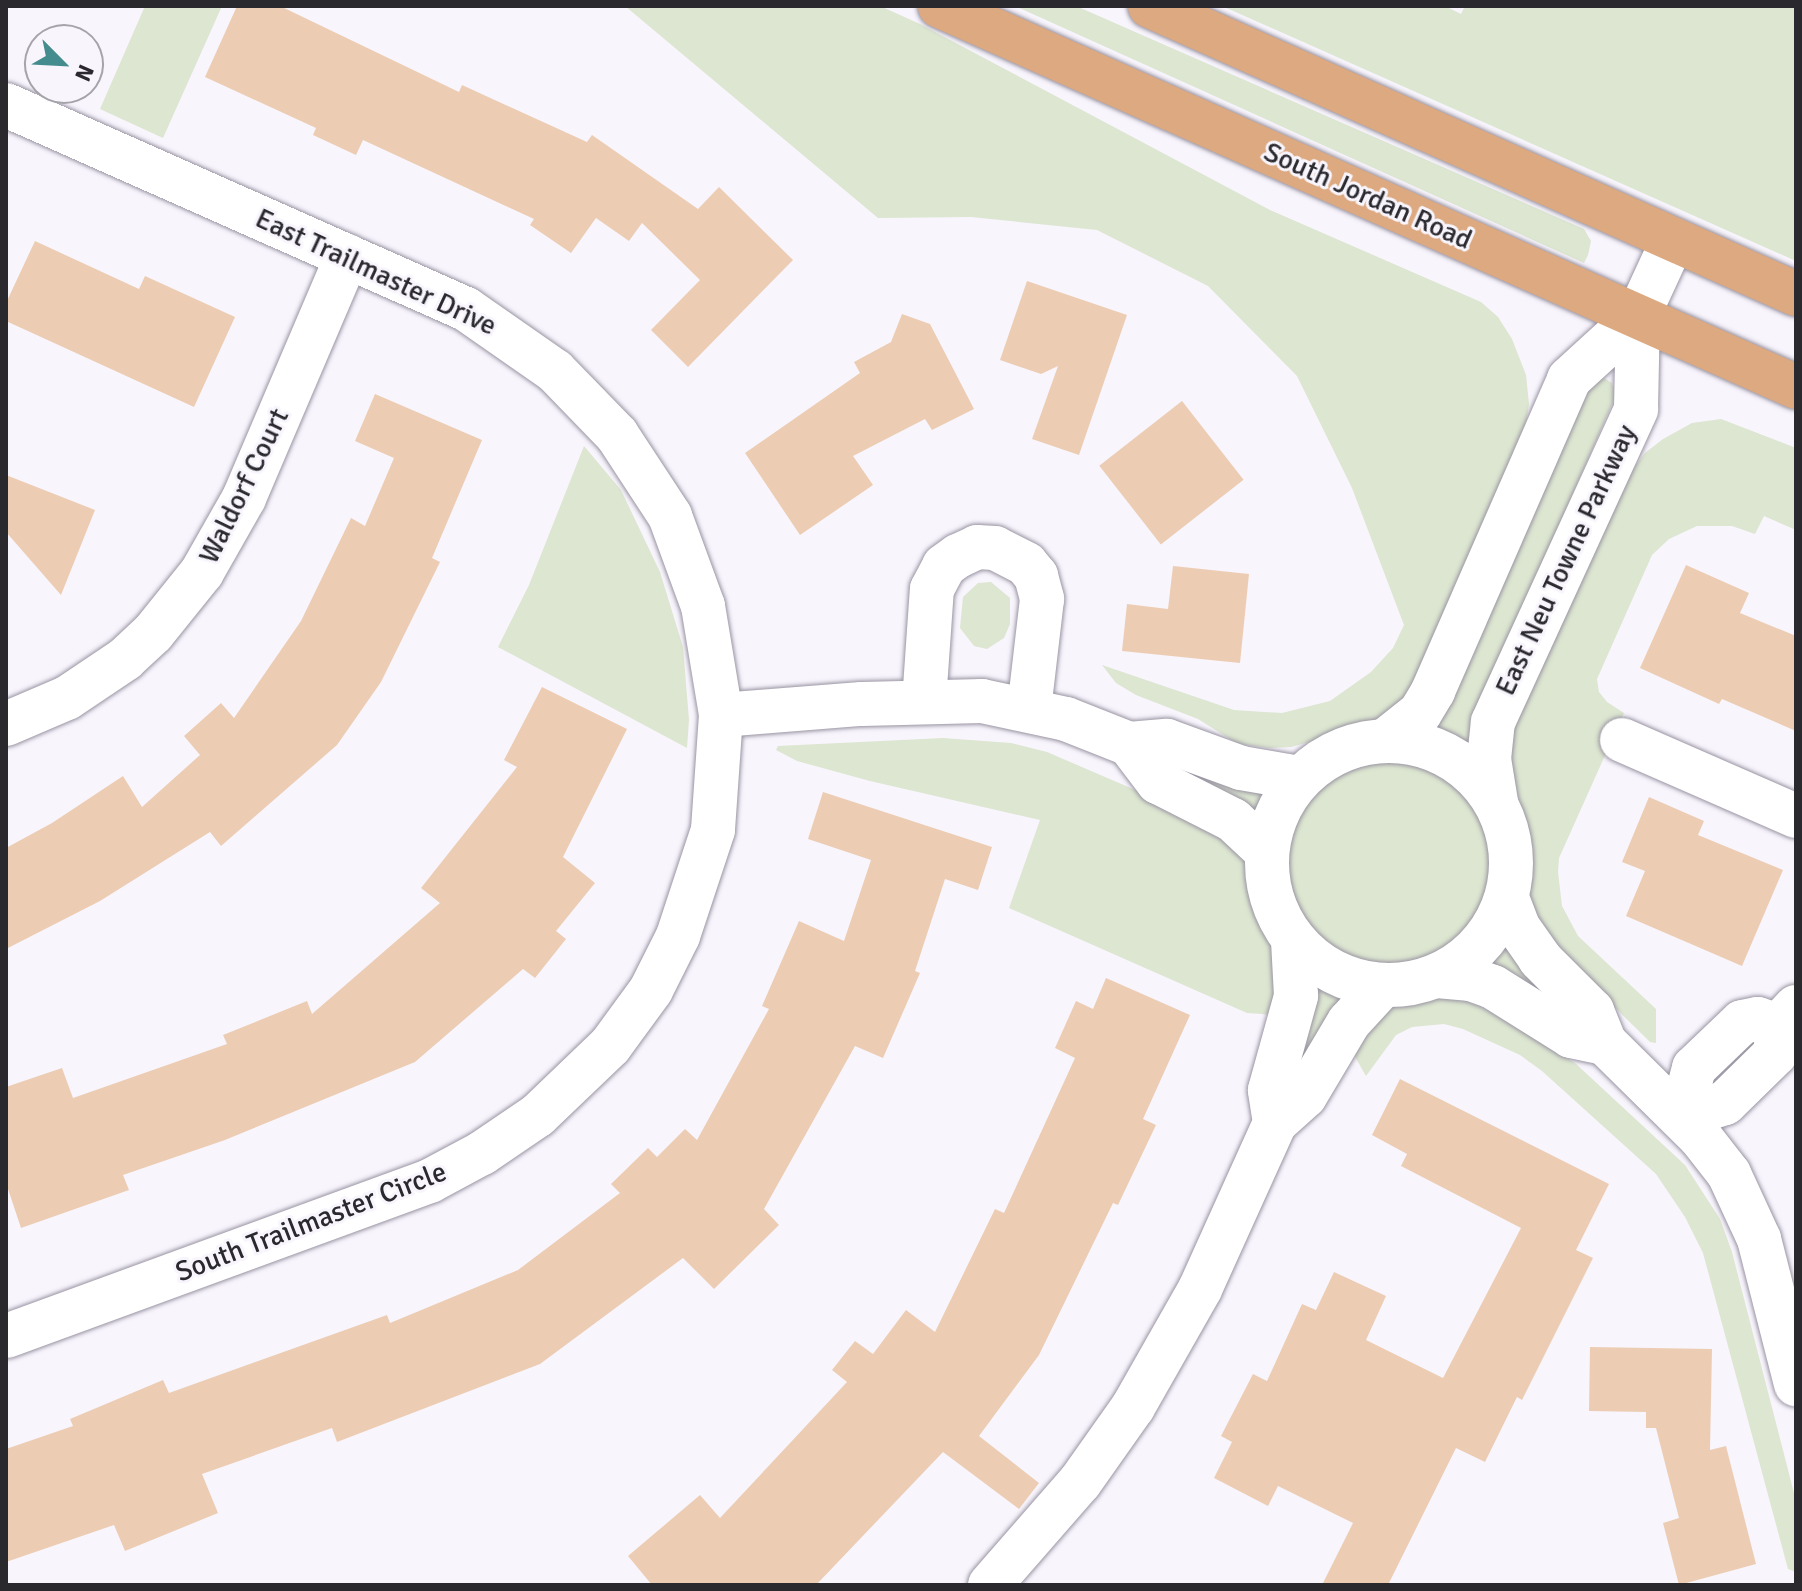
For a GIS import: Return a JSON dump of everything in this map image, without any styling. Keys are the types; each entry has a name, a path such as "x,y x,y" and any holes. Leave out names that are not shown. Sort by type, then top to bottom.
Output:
{"main road":[{"name":"South Jordan Road","path":"940,6 1796,387"},
{"path":"1150,6 1796,294"}],"street":[{"name":"East Trailmaster Drive","path":"6,105 491,323 555,371 617,435 650,480 682,544 709,630 721,715"},
{"name":"East Neu Towne Parkway","path":"1386,740 1420,713 1433,691 1569,379 1638,316 1673,240"},
{"name":"Waldorf Court","path":"6,724 34,715 67,698 115,666 153,633 202,572 244,498 347,256"},
{"name":"East Neu Towne Parkway","path":"1496,802 1489,759 1493,722 1636,409 1638,316"},
{"path":"924,702 932,589 944,566 958,556 977,547 995,548 1026,564 1036,576 1042,599 1029,709"},
{"path":"721,715 982,701 1029,709 1129,744 1167,741 1241,768 1299,778"},
{"name":"South Trailmaster Circle","path":"6,1336 430,1181 482,1153 538,1115 588,1069 631,1018 651,990 678,936 713,830 721,715"},
{"path":"1386,740 1432,747 1457,760 1479,779 1496,802 1509,844 1512,866 1507,898 1491,931 1468,957 1437,976 1410,984 1382,986 1348,980 1318,963 1293,940 1275,910 1267,878 1266,851 1272,824 1299,778 1322,760 1347,747 1386,740"},
{"path":"1622,740 1796,816"},
{"path":"1129,744 1158,782 1233,820 1266,851"},
{"path":"1507,898 1518,927 1540,959 1592,1011 1605,1043 1717,1157 1740,1194 1759,1239 1796,1384"},
{"path":"1275,1123 1270,1090 1296,996 1293,940"},
{"path":"1437,976 1471,979 1493,987 1571,1036 1605,1043"},
{"path":"990,1585 1080,1482 1149,1381 1200,1289 1275,1123 1305,1096 1349,1022 1382,986"},
{"path":"1681,1117 1725,1103 1775,1054 1787,1016"}],"green space":[{"path":"145,6 222,6 163,138 100,109"},
{"path":"625,6 880,6 920,24 1270,210 1481,302 1498,317 1512,339 1526,375 1529,404 1525,429 1417,679 1405,698 1374,722 1353,730 1291,747 1270,748 1238,744 1198,719 1136,695 1116,683 1102,665 1234,710 1282,713 1330,701 1371,672 1393,648 1404,625 1352,488 1297,376 1208,286 1097,230 971,217 878,218"},
{"path":"1015,6 1076,6 1584,229 1591,241 1588,255 1584,263"},
{"path":"1222,6 1445,6 1461,14 1465,6 1796,6 1796,261"},
{"path":"1604,378 1612,383 1616,395 1481,704 1470,748 1426,731 1590,382"},
{"path":"1721,419 1796,448 1796,530 1764,516 1755,534 1732,526 1697,526 1669,539 1652,555 1597,679 1599,692 1607,702 1624,713 1559,858 1562,906 1578,936 1656,1009 1656,1043 1650,1042 1586,979 1537,923 1530,899 1525,827 1509,755 1515,725 1632,470 1645,453 1663,439 1692,423"},
{"path":"584,446 621,490 660,572 683,647 689,720 687,748 498,647 529,585"},
{"path":"991,582 1010,598 1010,624 1004,638 987,649 974,646 960,628 963,597 978,583"},
{"path":"943,738 1011,743 1047,752 1205,820 1245,859 1256,876 1280,970 1275,1015 1247,1013 1009,908 1040,820 870,781 797,761 776,750 778,746"},
{"path":"1391,756 1432,764 1467,787 1490,822 1498,863 1490,904 1467,939 1432,962 1391,970 1350,962 1315,939 1292,904 1284,863 1292,822 1315,787 1350,764"},
{"path":"1164,761 1266,793 1261,821"},
{"path":"1506,939 1582,1018 1488,965 1490,957"},
{"path":"1321,989 1352,998 1288,1084 1318,993"},
{"path":"1429,995 1465,1000 1490,1011 1575,1063 1685,1165 1720,1219 1732,1252 1796,1501 1796,1572 1788,1569 1703,1253 1685,1217 1656,1174 1542,1071 1520,1055 1463,1029 1444,1024 1412,1027 1396,1035 1366,1076 1351,1050 1381,1015 1395,1005"}],"building":[{"path":"237,6 280,6 459,92 462,85 587,142 592,135 698,209 719,187 793,260 688,367 651,330 700,280 642,223 629,241 596,218 571,253 530,225 534,219 363,140 356,155 313,135 316,128 205,77"},
{"path":"35,241 139,289 145,276 235,317 194,407 6,321 6,303"},
{"path":"1027,281 1127,315 1079,455 1032,439 1058,366 1041,374 1000,360"},
{"path":"902,314 930,324 974,409 932,430 925,419 853,456 873,485 800,535 745,453 860,373 854,362 891,342"},
{"path":"375,394 482,440 432,558 440,562 381,682 337,745 221,846 210,832 100,901 6,949 6,848 52,823 123,776 142,807 200,755 184,736 221,703 234,718 301,621 351,518 365,526 394,458 355,441"},
{"path":"1182,401 1244,480 1161,544 1099,466"},
{"path":"6,475 95,510 61,595 6,532"},
{"path":"1686,565 1749,593 1740,613 1796,636 1796,731 1722,699 1719,704 1640,668"},
{"path":"1173,566 1249,574 1240,663 1122,651 1127,604 1168,609"},
{"path":"542,687 627,729 563,857 595,883 556,931 566,939 535,978 523,969 415,1062 225,1140 123,1175 129,1190 21,1228 6,1183 6,1087 62,1068 73,1098 227,1044 223,1035 307,1001 312,1014 440,903 421,888 517,767 504,760"},
{"path":"823,792 992,847 978,890 945,879 915,971 920,973 883,1058 855,1046 764,1209 779,1225 714,1289 683,1258 540,1364 337,1442 332,1428 202,1474 218,1513 125,1551 114,1525 6,1562 6,1449 73,1426 70,1419 163,1380 169,1393 387,1315 390,1323 518,1270 620,1193 611,1184 648,1148 657,1157 685,1129 697,1140 769,1009 762,1006 799,921 844,941 871,860 808,839"},
{"path":"1649,797 1704,821 1698,835 1783,870 1742,966 1626,916 1645,871 1622,862"},
{"path":"1106,978 1190,1015 1143,1119 1156,1125 1118,1205 1113,1203 1039,1355 979,1436 1039,1483 1019,1509 943,1452 816,1585 652,1585 628,1556 700,1495 720,1518 847,1382 832,1370 855,1341 873,1354 906,1310 935,1332 995,1209 1004,1213 1075,1058 1055,1048 1076,1001 1093,1009"},
{"path":"1400,1079 1609,1184 1576,1250 1593,1258 1522,1400 1517,1397 1485,1462 1456,1448 1388,1585 1322,1585 1353,1523 1278,1486 1268,1506 1214,1478 1232,1442 1221,1436 1253,1374 1267,1381 1302,1304 1316,1310 1334,1272 1386,1296 1366,1340 1443,1378 1521,1228 1401,1166 1407,1154 1372,1135"},
{"path":"1590,1347 1712,1349 1710,1450 1726,1446 1756,1564 1679,1585 1663,1523 1679,1518 1656,1428 1646,1428 1646,1412 1589,1411"}]}
